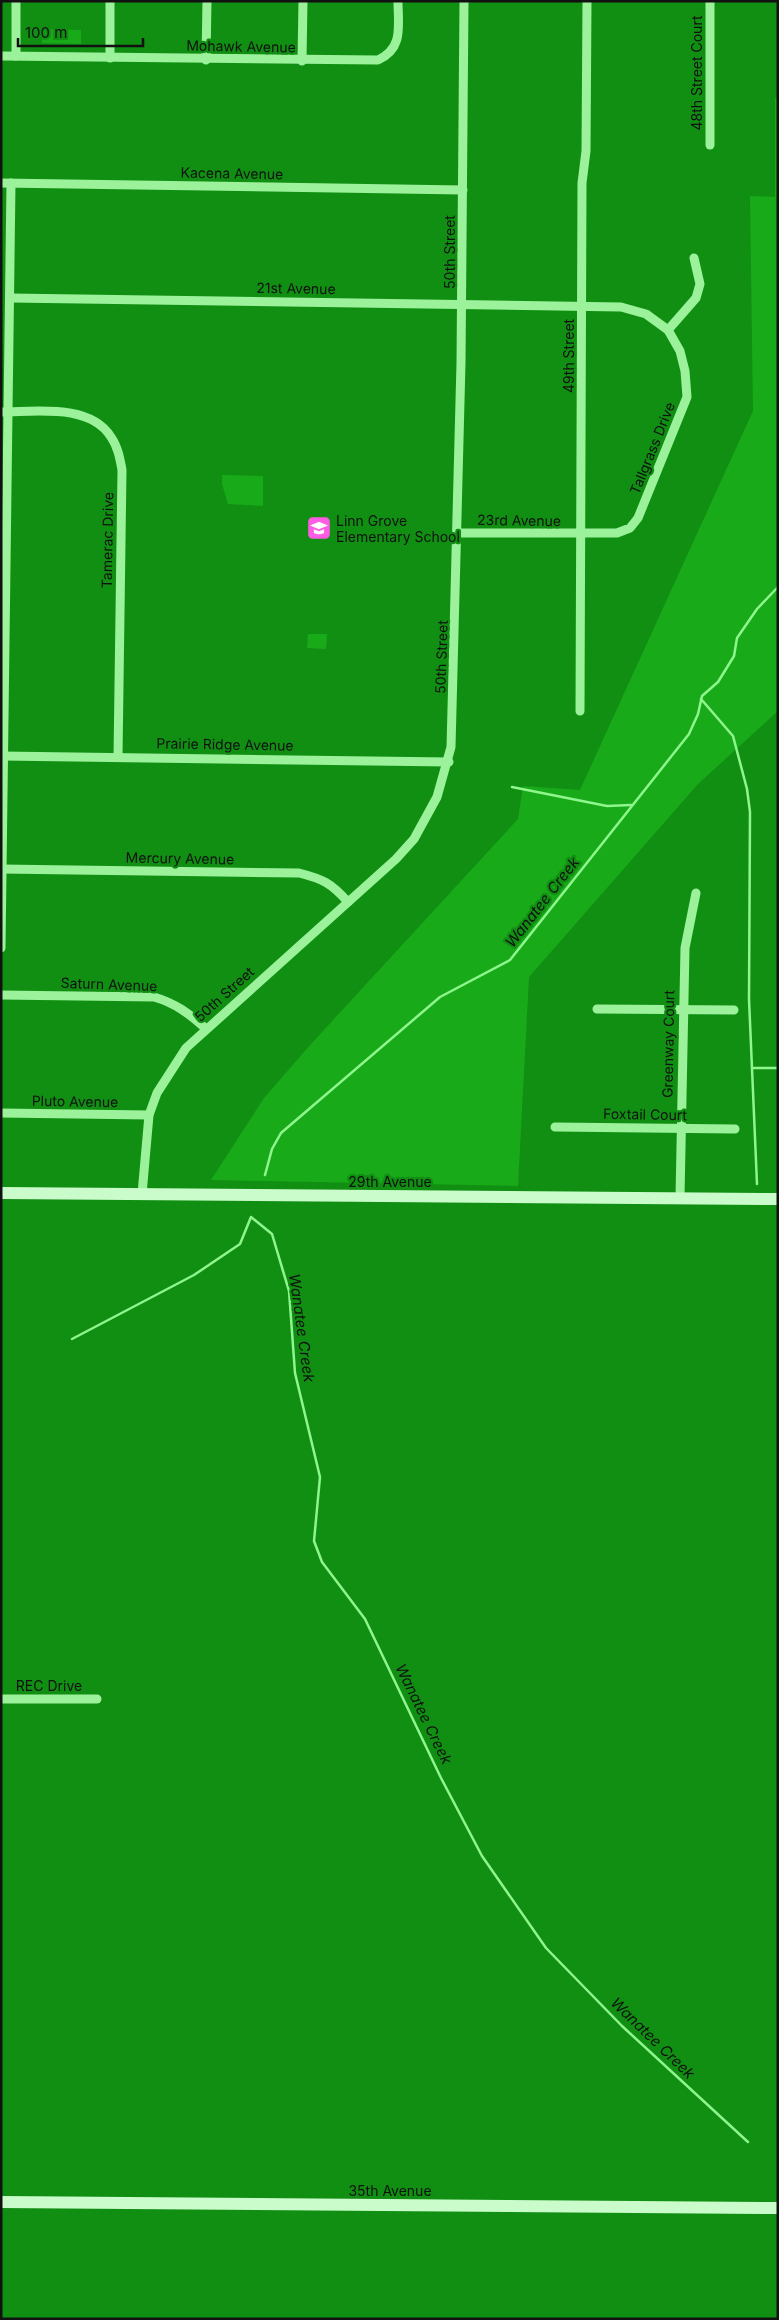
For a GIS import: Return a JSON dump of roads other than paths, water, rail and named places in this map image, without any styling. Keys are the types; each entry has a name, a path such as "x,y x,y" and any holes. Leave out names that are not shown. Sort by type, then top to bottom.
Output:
{"street":[{"path":"16,1 16,56"},
{"path":"110,1 110,58"},
{"path":"206,60 207,1"},
{"path":"302,61 303,1"},
{"name":"Mohawk Avenue","path":"1,56 366,62 378,60 389,55 396,46 398,1"},
{"name":"50th Street","path":"142,1194 149,1116 157,1093 186,1048 396,859 414,839 437,798 449,762 453,713 458,533 464,1"},
{"name":"49th Street","path":"580,711 582,184 586,151 587,1"},
{"name":"48th Street Court","path":"710,1 710,145"},
{"path":"1,948 5,412 10,298 6,183"},
{"name":"Kacena Avenue","path":"6,183 463,190"},
{"path":"668,330 696,298 700,284 694,258"},
{"name":"21st Avenue","path":"10,298 582,306"},
{"name":"Tallgrass Drive","path":"580,535 617,533 630,528 638,518 687,396 685,371 680,351 668,330 646,314 622,307 582,306"},
{"name":"Tamerac Drive","path":"5,412 62,412 79,415 98,423 111,436 118,453 122,470 118,757"},
{"name":"23rd Avenue","path":"458,533 580,535"},
{"name":"Prairie Ridge Avenue","path":"2,756 449,762"},
{"name":"Mercury Avenue","path":"2,869 298,873 321,878 335,888 348,902"},
{"name":"Greenway Court","path":"680,1197 684,948 696,893"},
{"name":"Saturn Avenue","path":"1,995 154,997 170,1002 206,1028"},
{"path":"597,1009 734,1010"},
{"name":"Pluto Avenue","path":"1,1113 149,1116"},
{"name":"Foxtail Court","path":"555,1127 735,1129"},
{"name":"29th Avenue","path":"1,1193 778,1199"},
{"name":"REC Drive","path":"1,1699 97,1699"},
{"name":"35th Avenue","path":"1,2202 778,2208"}],"waterway":[{"name":"Wanatee Creek","path":"265,1175 272,1149 281,1133 440,997 510,960 689,734 698,714 702,696 718,682 734,656 737,638 757,609 778,587"},
{"path":"701,699 733,736 747,789 750,812 749,999 757,1184"},
{"path":"512,787 607,806 631,805"},
{"path":"752,1068 778,1068"},
{"name":"Wanatee Creek","path":"72,1339 194,1275 240,1244 251,1217 272,1234 289,1291 295,1373 320,1477 314,1541 322,1562 365,1619 441,1778 482,1856 546,1948 622,2026 748,2142"}],"place":[{"name":"Linn Grove Elementary School","path":"319,528"}]}
